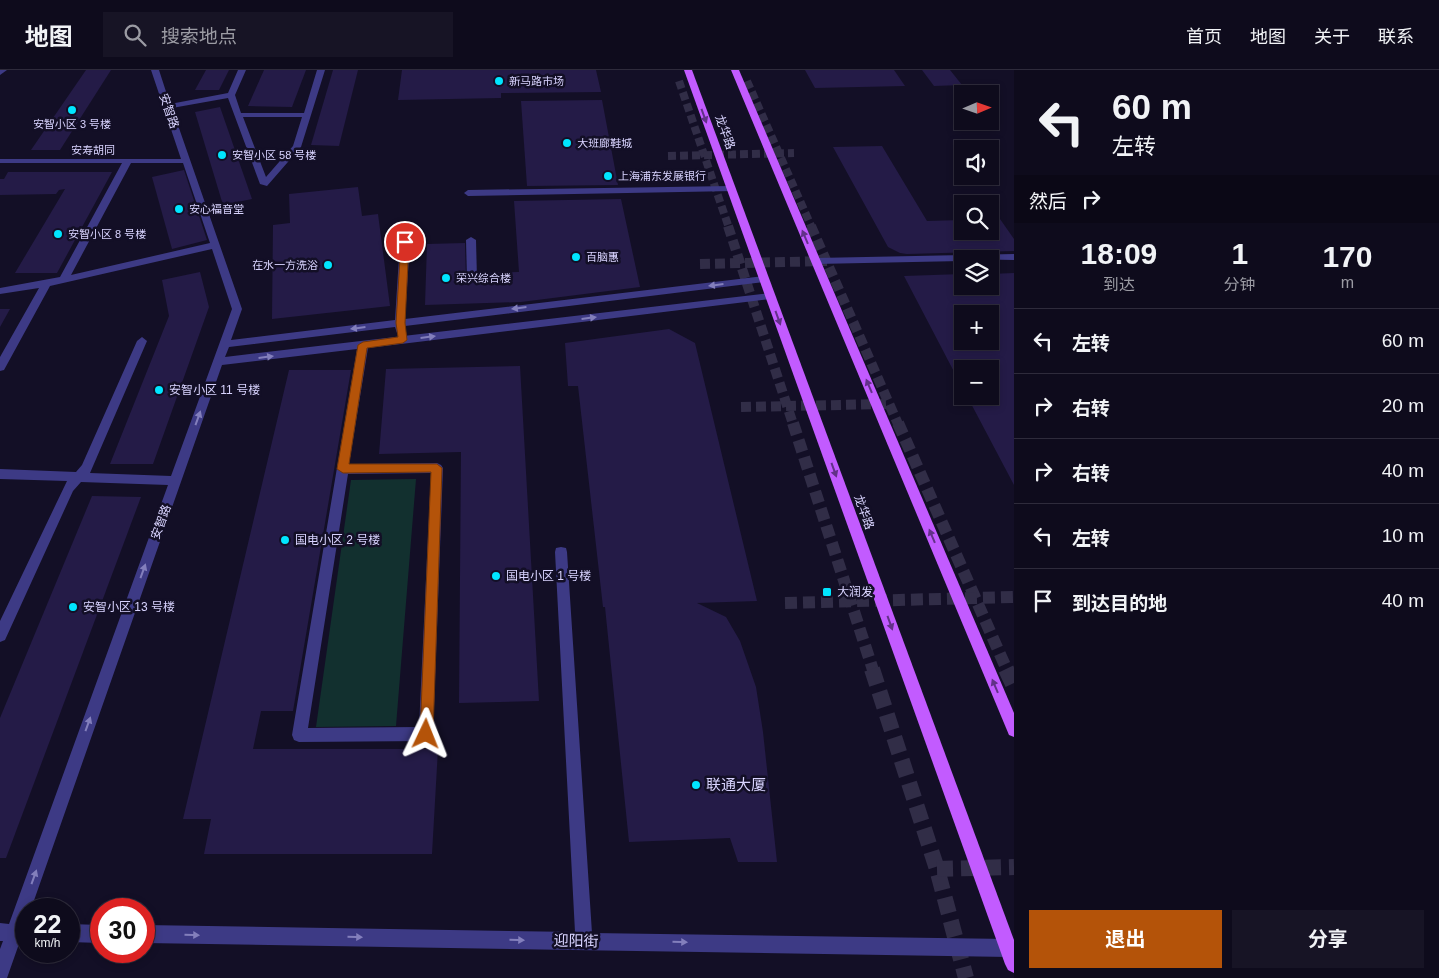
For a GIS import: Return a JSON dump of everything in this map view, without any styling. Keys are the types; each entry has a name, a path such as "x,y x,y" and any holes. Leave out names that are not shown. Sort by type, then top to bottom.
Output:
{"main road":[{"name":"龙华路","path":"688,70 1014,964"},
{"path":"735,70 1014,730"}],"street":[{"path":"0,73 3,70"},
{"name":"安智路","path":"0,972 237,309 155,70"},
{"path":"242,70 231,95 264,184 297,147 320,70"},
{"path":"167,107 231,95"},
{"path":"238,115 307,115"},
{"path":"62,280 128,161"},
{"name":"安寿胡同","path":"0,162 186,161"},
{"path":"468,193 731,189"},
{"path":"471,240 472,278"},
{"path":"403,340 400,323 405,242"},
{"path":"0,291 46,284 215,245"},
{"path":"816,261 1014,257"},
{"path":"225,344 764,279"},
{"path":"0,367 46,284"},
{"path":"218,362 770,296"},
{"path":"0,636 68,488 86,468 142,341"},
{"path":"343,469 437,468 426,734 299,735 363,345"},
{"path":"0,474 175,481"},
{"path":"561,552 584,941"},
{"name":"迎阳街","path":"155,934 1009,948"}],"green space":[{"path":"416,479 396,726 316,727 351,480"}],"building":[{"name":"安智小区 3 号楼","path":"86,70 111,70 60,150 31,150"},
{"path":"206,70 229,70 219,90 195,90"},
{"path":"264,70 306,70 292,107 248,106"},
{"path":"333,70 358,70 339,146 311,145"},
{"name":"新马路市场","path":"402,70 596,70 601,92 501,93 501,98 398,100"},
{"path":"805,70 894,70 905,86 815,88"},
{"path":"922,70 950,70 962,85 954,85 934,86"},
{"name":"大班廊鞋城","path":"602,100 618,185 527,186 521,101"},
{"name":"安智小区 58 号楼","path":"220,107 252,199 223,205 195,112"},
{"path":"882,146 927,221 954,220 954,240 999,240 1000,219 1014,239 1014,251 954,250 954,253 907,254 888,247 833,147"},
{"name":"安心福音堂","path":"184,170 207,240 172,249 152,177"},
{"name":"安智小区 8 号楼","path":"8,172 112,172 57,273 15,273 65,189 59,190 56,194 0,195 0,179 4,179"},
{"name":"在水一方洗浴","path":"358,187 362,216 378,214 390,306 272,319 273,225 290,223 289,194"},
{"name":"百脑惠","path":"621,199 640,287 521,302 425,305 427,244 465,243 466,282 479,282 479,273 519,272 514,201"},
{"name":"安智小区 11 号楼","path":"200,272 209,307 153,464 110,464 169,316 162,280"},
{"path":"1014,273 1014,485 972,405 999,405 999,360 954,360 954,372 904,276 954,274 954,295 999,295 999,274"},
{"path":"0,309 10,309 0,327"},
{"path":"669,329 695,343 757,601 697,603 726,617 740,641 756,687 763,732 777,862 738,862 730,838 629,842 605,607 603,607 578,386 568,386 565,343"},
{"name":"国电小区 1 号楼","path":"520,366 539,701 459,703 461,452 379,454 386,369"},
{"name":"国电小区 2 号楼","path":"289,370 351,370 293,711 261,711 253,749 438,749 432,854 204,854 211,819 183,819"},
{"name":"安智小区 13 号楼","path":"92,496 141,497 6,858 0,858 0,718"}],"tunnel":[{"path":"679,81 704,155"},
{"path":"747,81 779,153"},
{"path":"704,155 779,153"},
{"path":"779,153 812,228"},
{"path":"779,153 794,153"},
{"path":"668,156 704,155"},
{"path":"704,155 729,228"},
{"path":"728,226 740,263"},
{"path":"811,226 826,261"},
{"path":"740,263 826,261"},
{"path":"826,261 898,424"},
{"path":"700,264 740,263"},
{"path":"740,263 787,406"},
{"path":"787,406 886,404"},
{"path":"741,407 787,406"},
{"path":"787,406 793,424"},
{"path":"793,423 851,601"},
{"path":"898,423 975,598"},
{"path":"975,598 1013,597"},
{"path":"851,601 975,598"},
{"path":"975,598 1007,670"},
{"path":"785,603 851,601"},
{"path":"851,601 873,670"},
{"path":"872,669 937,869"},
{"path":"1006,669 1014,686"},
{"path":"937,869 1014,867"},
{"path":"937,869 966,978"}],"place":[{"name":"新马路市场","path":"499,81"},
{"name":"安智小区 3 号楼","path":"72,110"},
{"name":"大班廊鞋城","path":"567,143"},
{"name":"安智小区 58 号楼","path":"222,155"},
{"name":"上海浦东发展银行","path":"608,176"},
{"name":"安心福音堂","path":"179,209"},
{"name":"安智小区 8 号楼","path":"58,234"},
{"name":"百脑惠","path":"576,257"},
{"name":"在水一方洗浴","path":"328,265"},
{"name":"荣兴综合楼","path":"446,278"},
{"name":"安智小区 11 号楼","path":"159,390"},
{"name":"国电小区 2 号楼","path":"285,540"},
{"name":"国电小区 1 号楼","path":"496,576"},
{"name":"大润发","path":"827,592"},
{"name":"安智小区 13 号楼","path":"73,607"},
{"name":"联通大厦","path":"696,785"}],"route":[{"path":"405,242 400,323 403,340 363,345 343,469 437,468 426,734"}]}
